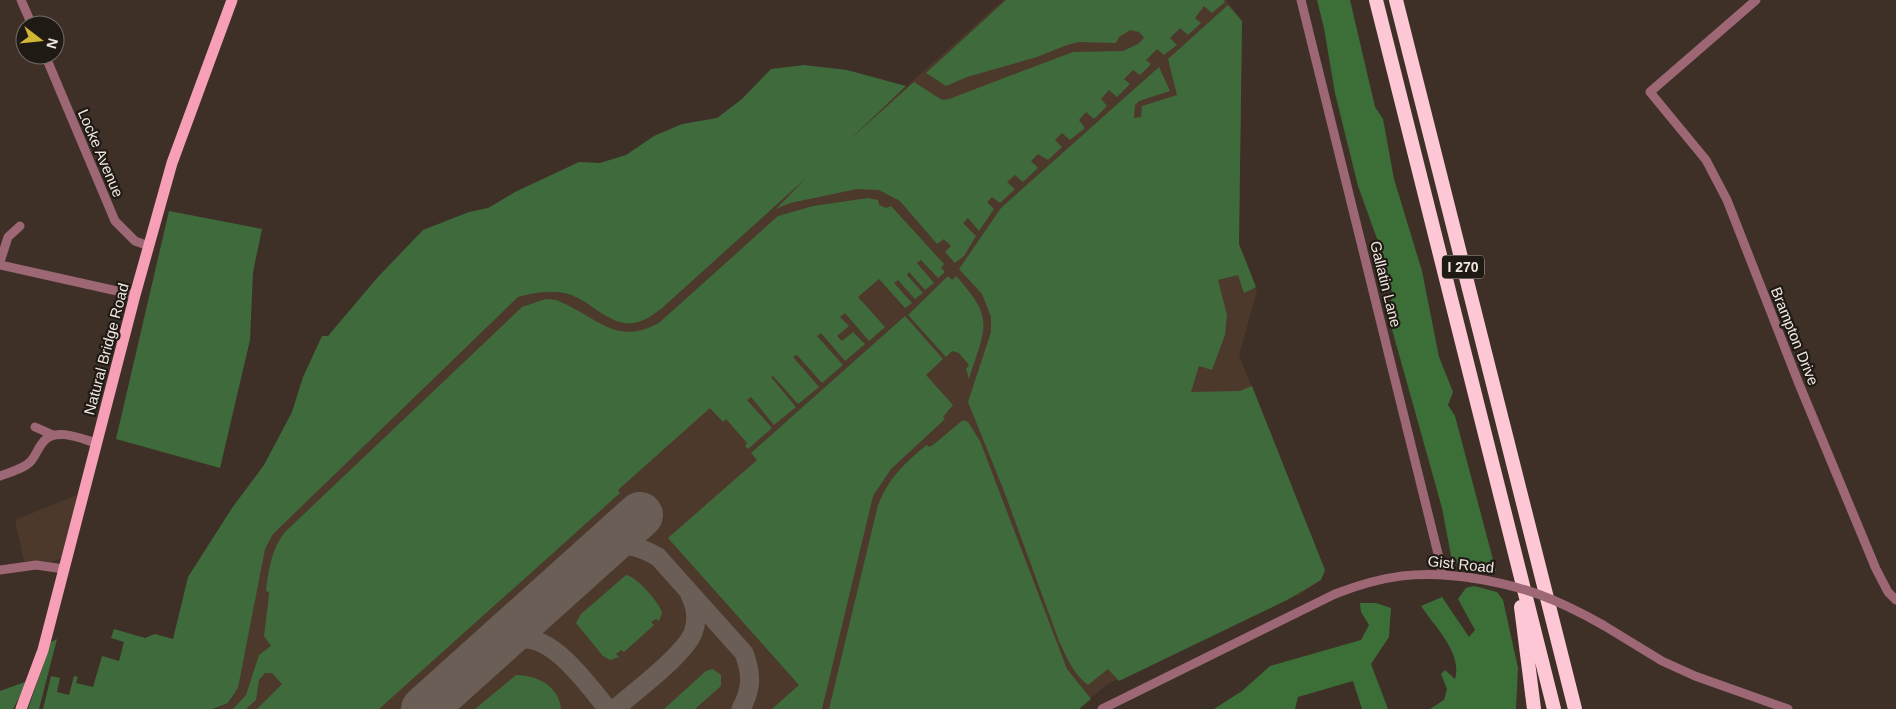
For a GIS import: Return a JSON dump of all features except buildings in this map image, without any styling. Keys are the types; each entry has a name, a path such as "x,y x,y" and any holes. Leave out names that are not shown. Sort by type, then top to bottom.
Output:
{"highway":[{"name":"I 270","path":"1376,0 1554,709"},
{"name":"I 270","path":"1396,0 1574,709"},
{"path":"1516,559 1534,709"}],"main road":[{"name":"Natural Bridge Road","path":"21,709 43,650 135,295 172,162 232,0"}],"street":[{"path":"21,0 28,15"},
{"name":"Gallatin Lane","path":"1301,0 1443,574"},
{"name":"Brampton Drive","path":"1756,0 1650,92 1713,172 1876,569 1888,592 1896,600"},
{"name":"Locke Avenue","path":"49,65 115,221 135,241 149,246"},
{"path":"20,226 8,237 0,264 135,295"},
{"path":"35,427 54,435 68,435 96,443"},
{"path":"0,476 21,468 31,461 45,439 54,435"},
{"path":"0,570 36,565 64,569"},
{"name":"Gist Road","path":"1102,709 1117,705 1335,594 1369,581 1392,576 1443,574 1528,589 1564,603 1662,661 1695,676 1788,709"}],"shaded area":[{"path":"1003,0 1226,0 1242,21 1239,244 1257,291 1239,355 1325,570 1321,580 1300,594 1108,684 1077,709 216,709 229,703 238,688 265,543 275,528 518,297 543,289 573,296 602,313 813,170"},
{"path":"77,495 61,558 52,562 24,561 15,520"}],"green space":[{"path":"1006,0 1224,0 1225,2 1212,13 1204,6 1195,18 1201,23 1188,35 1180,28 1170,38 1177,45 1164,55 1157,49 1146,60 1151,64 1140,75 1133,70 1124,79 1130,84 1117,97 1109,90 1101,99 1107,106 1094,119 1086,112 1079,120 1085,128 1070,140 1062,133 1055,140 1062,147 1048,160 1038,154 1031,161 1038,168 1023,182 1015,175 1007,182 1015,189 1000,203 992,197 987,202 994,209 979,231 968,218 963,223 976,236 964,256 955,263 945,252 951,246 944,239 937,244 900,201 879,190 857,189 790,203 776,209 806,178 661,309 644,320 623,323 614,320 579,299 564,293 544,292 518,297 273,534 265,549 238,688 228,703 213,709 43,709 51,676 60,678 57,692 69,695 74,676 78,677 76,683 93,687 102,656 119,661 124,642 111,638 114,629 145,638 155,634 173,639 188,577 232,508 264,465 292,412 303,377 322,336 328,336 377,278 423,230 469,212 488,208 515,192 579,162 600,163 626,155 654,136 682,124 717,118 742,99 771,69 804,65 847,70 906,86 847,142 914,82 942,100 949,99 1073,52 1123,51 1138,44 1144,38 1139,32 1130,30 1119,37 1116,43 1079,42 1037,57 967,77 946,86 926,73"},
{"path":"1317,0 1350,0 1375,107 1383,119 1394,179 1422,271 1439,357 1453,392 1448,405 1455,416 1496,571 1471,569 1452,561 1442,508 1388,315 1390,302 1395,294 1385,284 1384,258 1358,186 1335,93 1324,28"},
{"path":"1228,5 1242,21 1239,244 1256,287 1244,293 1238,275 1218,280 1227,315 1225,335 1212,370 1199,366 1191,392 1240,391 1252,386 1325,570 1321,580 1287,600 1119,681 1108,669 1088,685 1075,671 1059,641 1004,491 968,402 991,332 991,317 982,294 959,269 1001,208 1159,67 1170,91 1139,101 1135,105 1134,118 1141,117 1142,106 1177,95 1168,59"},
{"path":"868,198 878,200 879,205 886,208 891,206 944,264 941,268 945,272 938,278 921,260 917,263 934,283 925,290 909,272 907,275 923,293 915,299 898,280 894,283 912,303 905,308 879,279 858,297 885,327 869,341 845,313 840,317 849,326 837,336 842,341 853,332 865,344 845,361 821,333 817,336 843,365 822,383 797,355 793,357 819,387 798,404 773,376 771,377 796,407 774,425 751,397 747,400 772,428 748,449 745,446 747,443 726,419 723,422 710,408 618,490 620,493 379,709 257,709 282,684 272,673 265,673 259,680 256,700 246,709 233,709 246,695 259,655 271,646 264,636 269,595 269,592 266,591 274,553 285,532 522,307 546,299 556,300 607,327 619,331 631,332 645,329 660,322 778,216 813,206"},
{"path":"169,211 262,229 253,272 250,340 220,468 116,439"},
{"path":"948,276 952,280 956,276 969,291 982,314 984,324 982,335 969,379 966,369 969,365 959,353 952,351 946,357 908,315"},
{"path":"905,316 943,359 926,375 953,405 943,417 945,419 891,469 873,496 822,709 772,709 799,685 668,538 757,460 751,453"},
{"path":"963,420 968,422 980,441 1067,669 1091,699 1079,709 829,709 878,505 882,496 898,471 912,457 927,445 929,447 933,445"},
{"path":"626,575 636,580 647,591 657,603 662,613 659,621 656,619 651,622 654,625 624,652 621,650 616,654 619,657 610,660 603,656 576,623 581,614"},
{"path":"1474,586 1497,592 1503,600 1518,668 1516,709 1430,709 1444,700 1447,689 1441,674 1445,670 1455,679 1456,669 1455,659 1446,640 1421,606 1442,597 1469,637 1475,630 1458,599 1466,588"},
{"path":"1360,603 1376,603 1391,608 1389,637 1371,664 1388,709 1362,709 1353,681 1298,697 1295,709 1214,709 1242,691 1270,666 1361,640 1369,625 1361,612"},
{"path":"57,639 39,709 28,709 51,642"},
{"path":"713,669 721,675 721,686 695,709 664,709 706,671"},
{"path":"516,675 532,677 546,683 556,694 561,709 475,709"},
{"path":"28,681 13,709 0,709 0,691"}],"taxiway":[{"path":"598,553 615,547 628,546 642,549 658,557 744,653 750,681 741,709"},
{"path":"615,709 658,673 688,642 695,628 696,618 694,604 690,595"},
{"path":"488,652 505,643 519,639 536,641 548,646 571,665 608,709"}],"runway":[{"path":"424,709 640,515"}]}
